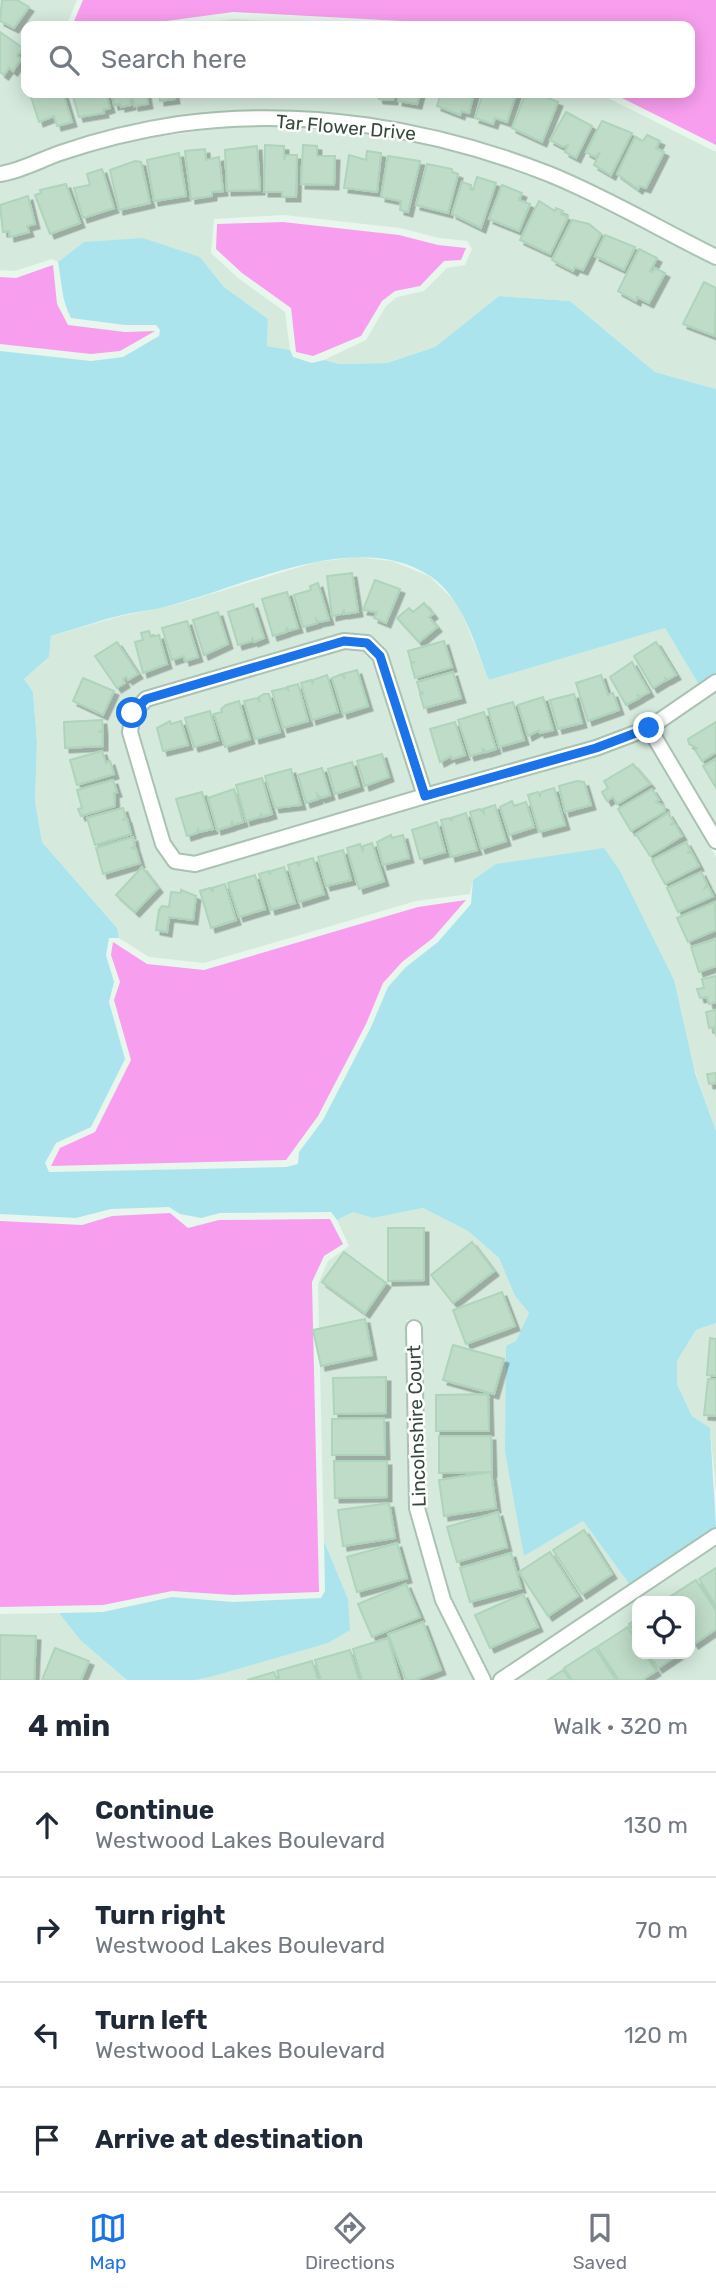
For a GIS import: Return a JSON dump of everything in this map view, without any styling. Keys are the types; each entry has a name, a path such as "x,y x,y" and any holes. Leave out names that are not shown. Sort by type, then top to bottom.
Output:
{"street":[{"name":"Tar Flower Drive","path":"0,174 132,133 179,124 306,119 374,126 465,145 552,175 716,257"},
{"path":"425,796 380,656 367,643 344,641 146,699 132,713 130,732 163,844 175,861 195,864 596,748 649,728 716,682"},
{"path":"649,728 716,841"},
{"name":"Lincolnshire Court","path":"414,1328 417,1508 443,1600 483,1680"},
{"path":"501,1680 716,1536"}],"shaded area":[{"path":"0,0 77,0 68,21 21,21 21,98 608,98 716,152 716,249 554,168 489,144 432,128 375,118 306,111 179,116 130,125 0,166"},
{"path":"83,0 716,0 716,145 622,98 695,98 695,21 401,21 233,12 167,21 74,21"},
{"path":"234,19 268,21 216,21"},
{"path":"229,127 306,127 373,133 429,143 486,159 550,183 716,266 716,389 655,372 570,301 499,296 435,347 387,363 338,364 324,360 366,340 386,306 397,297 424,291 447,268 465,265 472,249 467,241 439,238 400,228 284,215 214,219 211,253 238,278 285,312 290,350 267,346 268,319 224,287 200,257 85,242 58,262 52,259 15,271 0,270 0,182 17,179 62,161 134,140"},
{"path":"283,222 399,235 438,245 466,248 461,260 444,261 420,286 395,291 382,301 361,336 313,356 296,352 291,308 242,273 216,249 217,224"},
{"path":"143,238 200,257 224,287 268,319 267,346 290,350 293,357 312,363 324,360 339,364 387,363 435,347 499,296 570,301 655,372 716,389 716,673 699,685 665,628 489,680 467,623 442,586 430,576 402,563 371,558 305,564 172,605 122,615 51,636 49,657 24,679 33,692 37,742 35,801 42,842 117,928 119,938 109,938 106,955 114,982 109,1002 125,1059 91,1127 56,1143 45,1163 49,1172 286,1167 298,1164 299,1152 323,1120 371,1027 388,987 406,967 438,942 471,904 473,880 496,864 604,848 620,871 674,980 695,1073 716,1131 716,1323 696,1330 677,1361 677,1384 692,1416 710,1428 716,1527 630,1585 583,1521 524,1556 505,1452 506,1346 516,1341 529,1313 515,1296 499,1258 468,1231 423,1208 373,1218 353,1212 337,1220 331,1212 220,1213 201,1218 180,1214 169,1207 111,1209 76,1218 0,1214 0,351 91,361 123,357 159,336 160,330 156,325 125,325 71,318 62,291 58,262 84,242"},
{"path":"53,265 57,304 68,325 125,332 155,331 120,351 91,354 0,344 0,277 16,278"},
{"path":"357,557 392,561 429,576 458,604 489,680 665,628 699,685 646,721 594,741 429,787 387,653 367,635 345,633 145,692 128,707 123,731 157,849 174,868 196,872 598,756 646,737 716,857 716,1131 640,917 620,871 473,880 470,894 416,901 204,963 149,957 119,938 117,928 42,842 35,801 37,742 33,692 24,679 49,657 51,636 121,616 178,604 316,562"},
{"path":"345,649 364,650 374,660 416,791 194,856 179,854 169,840 137,731 139,717 150,706"},
{"path":"716,691 716,827 659,730"},
{"path":"466,900 433,938 402,962 383,983 366,1024 318,1116 286,1160 51,1166 60,1148 95,1132 131,1060 114,1000 120,982 111,955 113,942 147,964 204,970 418,907"},
{"path":"423,1208 468,1231 499,1258 515,1296 529,1313 516,1341 524,1556 583,1521 630,1585 490,1679 449,1597 423,1507 420,1321 407,1320 410,1511 437,1603 475,1680 196,1680 210,1677 348,1599 324,1541 318,1284 328,1261 349,1246 337,1220 353,1212 373,1218"},
{"path":"170,1213 188,1228 219,1220 330,1219 343,1244 324,1256 312,1282 319,1592 233,1595 172,1591 103,1605 0,1607 0,1221 82,1225 112,1216"},
{"path":"716,1323 716,1492 710,1429 692,1416 677,1384 677,1361 696,1330"},
{"path":"324,1541 348,1599 350,1630 328,1643 210,1677 196,1680 127,1680 80,1640 59,1613 103,1612 172,1597 233,1602 321,1598 325,1591"},
{"path":"716,1545 716,1680 515,1680 632,1601 632,1659 695,1659 695,1596 640,1596"},
{"path":"59,1613 80,1640 127,1680 0,1680 0,1614"}],"building":[{"path":"2,0 17,0 29,7 14,28 0,21"},
{"path":"0,32 21,47 17,56 21,59 13,71 9,68 4,75 0,72"},
{"path":"31,98 65,98 72,122 57,126 54,116 39,122"},
{"path":"73,98 107,98 110,108 103,110 104,113 79,117"},
{"path":"113,98 147,98 148,104 134,106 133,99 130,100 131,105 114,105"},
{"path":"398,98 419,98 417,104 398,101"},
{"path":"439,98 473,98 469,113 461,111 460,115 437,106"},
{"path":"481,98 515,98 507,122 495,118 493,124 475,118"},
{"path":"524,98 548,98 558,102 542,142 512,128"},
{"path":"566,112 592,126 576,158 565,152 568,145 563,147 550,140"},
{"path":"602,121 632,133 611,175 594,165 600,152 595,157 586,152"},
{"path":"647,135 660,141 656,148 664,152 646,188 640,186 638,189 617,174 635,137 643,141"},
{"path":"265,145 284,146 284,160 286,155 297,155 296,197 282,197 282,192 264,192"},
{"path":"303,145 317,146 317,156 335,156 334,185 301,184"},
{"path":"257,146 260,190 227,191 225,150"},
{"path":"205,149 206,160 219,157 223,191 212,192 212,196 191,199 185,151"},
{"path":"367,151 381,153 377,192 344,188 349,155 366,160"},
{"path":"179,153 186,196 154,201 147,160"},
{"path":"388,156 420,161 408,212 400,210 401,201 381,197"},
{"path":"135,161 141,162 150,203 119,210 110,170"},
{"path":"427,164 452,169 452,172 458,174 448,213 416,205"},
{"path":"102,169 114,208 83,218 74,188 90,185 87,174"},
{"path":"477,177 496,183 481,228 452,214 462,182 471,185 470,189 473,190"},
{"path":"66,184 80,223 50,234 35,195 41,193 40,190"},
{"path":"502,185 522,193 519,200 530,204 519,231 489,219"},
{"path":"28,196 35,224 27,226 29,232 10,237 9,231 3,232 0,205"},
{"path":"539,201 555,211 556,208 563,211 561,214 568,217 550,254 520,240"},
{"path":"572,220 589,224 601,234 583,270 575,267 573,271 552,260"},
{"path":"605,235 635,247 624,270 595,256"},
{"path":"639,249 657,258 650,271 653,272 655,268 665,273 649,303 637,297 636,301 618,291"},
{"path":"704,282 716,288 715,336 683,324"},
{"path":"352,573 358,612 344,614 344,609 342,614 332,616 327,576"},
{"path":"375,580 400,589 386,623 374,618 377,612 363,610"},
{"path":"318,583 329,620 319,622 316,619 317,623 303,627 294,595 311,590 310,586"},
{"path":"287,592 298,628 288,631 287,627 286,632 273,636 262,599"},
{"path":"424,603 433,614 429,617 437,627 419,642 397,618 409,608 413,612"},
{"path":"253,604 264,638 254,642 252,637 252,641 238,645 228,612"},
{"path":"218,612 228,644 204,655 193,620"},
{"path":"187,621 198,657 185,661 184,656 172,660 162,628"},
{"path":"149,631 151,637 159,635 167,664 143,673 135,642 143,640 141,633"},
{"path":"444,641 452,667 415,678 411,663 415,662 411,662 408,651"},
{"path":"117,642 138,674 128,680 126,677 123,679 125,683 117,688 95,656"},
{"path":"656,642 676,675 667,680 664,677 666,680 653,688 634,656"},
{"path":"632,662 649,692 640,697 637,694 639,698 626,705 610,677"},
{"path":"357,670 368,706 343,714 332,678 342,674 345,679 343,674"},
{"path":"453,672 461,698 424,708 420,694 424,693 420,692 417,682"},
{"path":"327,675 338,712 312,720 301,683 311,680 313,684 313,680"},
{"path":"601,675 608,695 613,693 619,710 588,721 576,683"},
{"path":"83,678 114,691 103,715 73,701"},
{"path":"298,684 308,721 283,728 272,691 285,688 288,690 287,687"},
{"path":"269,694 280,732 255,739 244,701 257,698 260,702 259,697"},
{"path":"574,694 582,723 558,729 550,700"},
{"path":"543,697 553,730 540,733 539,730 528,736 518,705"},
{"path":"239,701 250,739 225,747 214,714 222,712 221,709 226,705"},
{"path":"513,702 524,740 499,747 488,709"},
{"path":"210,711 218,740 194,747 185,718"},
{"path":"484,712 496,749 486,752 482,748 484,752 470,756 458,720"},
{"path":"102,720 103,730 99,732 103,732 103,746 65,748 64,722"},
{"path":"170,721 171,724 181,721 188,745 163,751 157,728"},
{"path":"455,722 465,755 452,759 451,756 440,762 430,729"},
{"path":"716,722 716,752 702,761 695,750 697,748 689,744 688,739"},
{"path":"102,751 106,763 110,761 114,774 77,785 70,760"},
{"path":"382,754 389,777 365,786 357,761"},
{"path":"716,759 716,788 703,766"},
{"path":"352,762 359,786 335,794 328,769"},
{"path":"633,764 650,784 617,804 613,797 607,801 602,792 608,788 604,781"},
{"path":"322,768 330,795 321,798 317,794 318,799 306,803 298,775"},
{"path":"291,769 301,805 275,808 265,776"},
{"path":"262,778 272,814 262,817 261,813 260,817 246,821 236,785"},
{"path":"113,780 117,792 114,793 115,806 81,816 78,809 82,808 77,790"},
{"path":"584,782 591,805 565,812 559,786"},
{"path":"554,788 565,825 539,832 528,795 538,792 540,796 541,792"},
{"path":"234,789 243,822 233,825 232,821 231,826 217,830 208,798"},
{"path":"652,789 659,800 656,802 664,806 665,811 631,831 618,809"},
{"path":"202,792 213,829 199,832 198,828 197,833 187,836 176,799"},
{"path":"512,801 514,806 526,802 534,827 509,835 500,807"},
{"path":"495,805 506,841 481,849 470,812 480,809 484,813 483,809"},
{"path":"123,808 126,818 122,820 127,819 131,834 95,845 87,818"},
{"path":"466,813 477,850 451,857 441,820 449,818 452,821 451,818"},
{"path":"668,813 674,823 670,825 675,824 682,836 650,856 636,834"},
{"path":"437,822 445,852 420,859 412,830"},
{"path":"391,835 392,838 403,835 409,858 383,865 377,842"},
{"path":"133,837 135,847 131,848 136,849 140,863 103,874 96,848"},
{"path":"686,842 691,851 687,853 692,853 699,866 665,884 652,860"},
{"path":"372,843 384,881 359,889 347,848 360,844 363,852 363,846"},
{"path":"343,850 351,880 326,886 318,857"},
{"path":"313,858 324,894 299,902 288,865 298,862 299,866 300,862"},
{"path":"142,867 158,888 135,912 116,895"},
{"path":"284,867 295,903 271,910 259,874 269,871 270,875 271,871"},
{"path":"701,872 707,884 705,888 708,886 713,896 678,912 667,888"},
{"path":"255,875 265,909 239,917 228,883"},
{"path":"225,884 236,920 211,928 200,891 210,888 213,892 212,888"},
{"path":"181,890 196,896 193,920 169,917 167,932 156,930 159,910 162,906 169,907 171,892 181,893"},
{"path":"715,902 716,930 688,942 677,918"},
{"path":"716,939 716,966 699,972 691,947"},
{"path":"716,976 716,1002 709,1004 707,997 700,998 697,989 704,988 702,979"},
{"path":"716,1010 716,1036 714,1027 709,1028 706,1012"},
{"path":"716,1073 716,1083 709,1084 707,1074"},
{"path":"388,1228 424,1228 424,1280 388,1281"},
{"path":"472,1242 494,1271 453,1303 431,1275"},
{"path":"344,1252 386,1283 365,1313 322,1282"},
{"path":"502,1292 515,1326 466,1344 453,1310"},
{"path":"365,1319 372,1355 321,1366 313,1330"},
{"path":"710,1338 716,1339 716,1376 707,1375"},
{"path":"453,1345 504,1359 494,1394 443,1380"},
{"path":"386,1377 386,1413 334,1414 333,1378"},
{"path":"708,1379 716,1379 716,1416 704,1415"},
{"path":"488,1394 489,1431 436,1431 436,1395"},
{"path":"384,1418 385,1455 332,1455 332,1419"},
{"path":"439,1436 491,1436 492,1472 439,1473"},
{"path":"334,1461 387,1461 387,1497 335,1498"},
{"path":"491,1472 496,1508 444,1516 439,1480"},
{"path":"389,1503 395,1538 343,1546 338,1510"},
{"path":"498,1512 507,1547 457,1562 447,1527"},
{"path":"584,1530 612,1574 582,1594 553,1550"},
{"path":"397,1543 407,1578 357,1592 347,1557"},
{"path":"550,1552 578,1596 548,1616 519,1572"},
{"path":"511,1553 521,1588 470,1602 460,1568"},
{"path":"716,1568 716,1606 699,1579"},
{"path":"696,1580 716,1611 716,1629 695,1643 695,1596 671,1596"},
{"path":"406,1584 420,1617 372,1637 358,1604"},
{"path":"523,1594 538,1627 490,1648 475,1615"},
{"path":"423,1622 441,1670 415,1680 406,1680 388,1634"},
{"path":"628,1627 632,1634 632,1659 648,1659 656,1671 642,1680 619,1680 597,1647"},
{"path":"0,1635 36,1636 34,1680 0,1680"},
{"path":"388,1638 400,1680 362,1680 353,1649"},
{"path":"55,1648 89,1661 81,1680 42,1680"},
{"path":"595,1648 616,1680 572,1680 564,1668"},
{"path":"350,1650 359,1680 321,1680 315,1660"},
{"path":"652,1659 672,1659 658,1668"},
{"path":"312,1661 318,1680 280,1680 277,1671"},
{"path":"563,1670 570,1680 548,1680"},
{"path":"274,1672 277,1680 247,1680"}],"route":[{"path":"132,713 146,699 344,641 367,643 380,656 425,796 596,748 649,728"}]}
